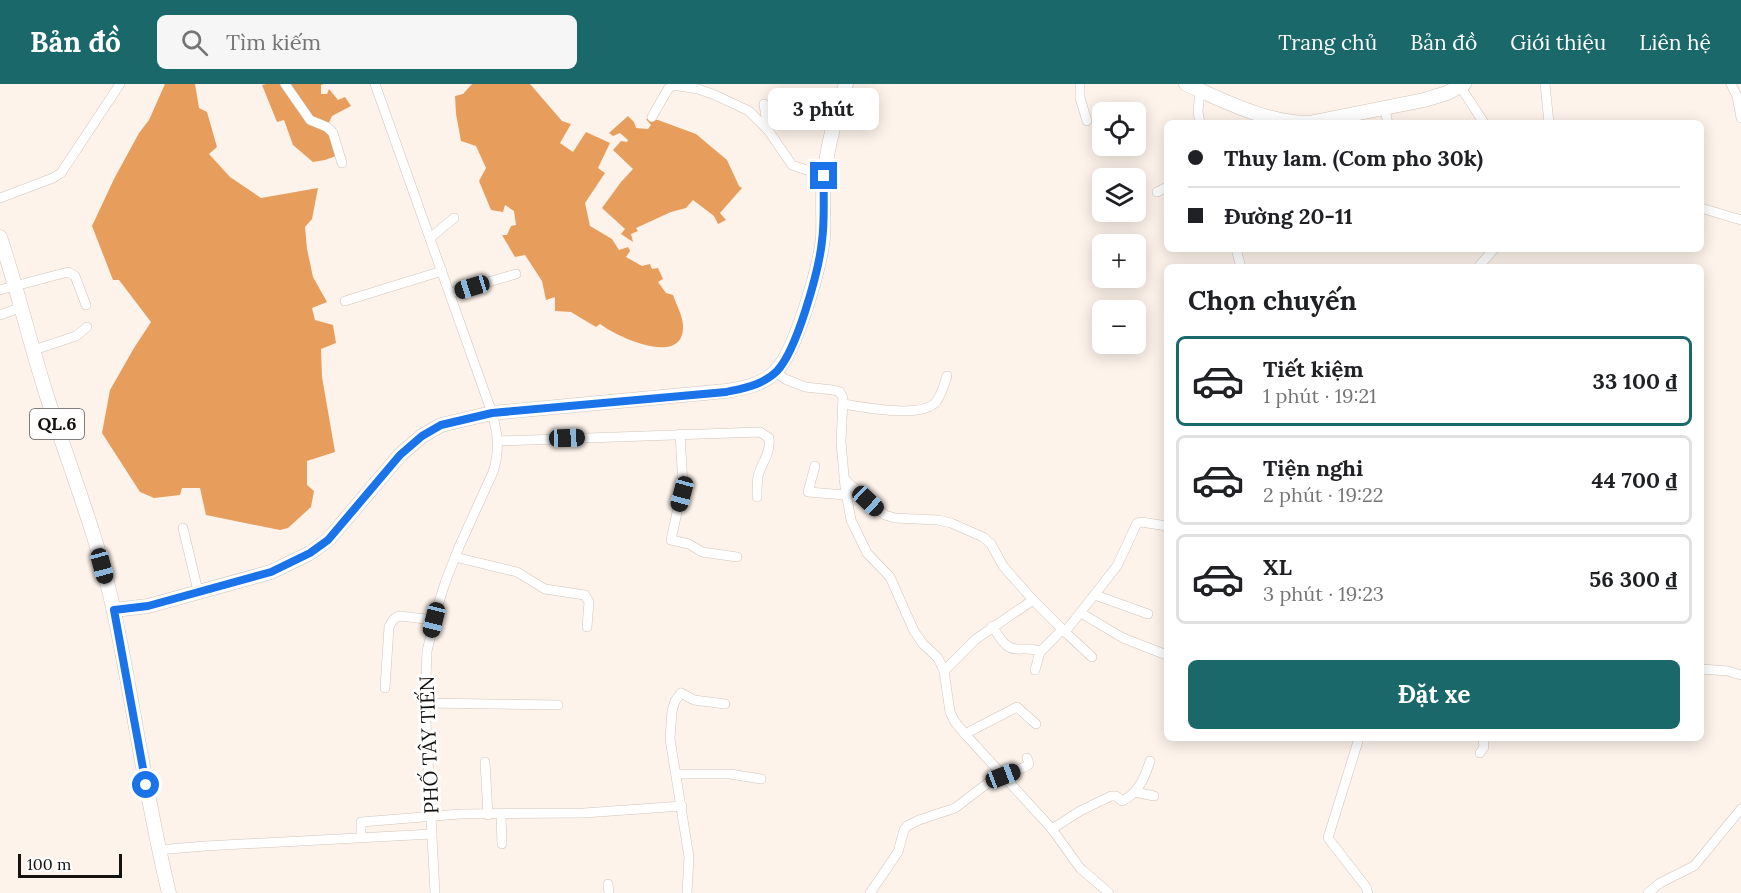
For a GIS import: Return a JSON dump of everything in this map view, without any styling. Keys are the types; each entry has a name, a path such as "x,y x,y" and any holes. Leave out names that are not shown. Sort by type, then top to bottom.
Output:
{"highway":[{"path":"114,610 148,606 271,572 310,553 328,540 400,455 422,436 441,425 492,413 726,392 753,386 776,372 792,345 803,317 819,256 823,238 824,176 832,134 846,84"},
{"path":"1186,84 1282,120"},
{"path":"1323,120 1436,97 1462,85"},
{"name":"QL.6","path":"0,237 114,610 158,850 169,893"}],"street":[{"path":"0,198 61,173 120,84"},
{"path":"285,84 310,120 327,127 333,134 342,163"},
{"name":"PHỐ TÂY TIẾN","path":"158,850 432,834 425,703 427,651 434,620 455,557 496,462 499,441 492,413 375,84"},
{"path":"1080,84 1080,98 1087,121"},
{"path":"1545,84 1549,120"},
{"path":"1731,84 1737,96 1741,118"},
{"path":"652,117 668,89 673,85 715,94 749,111 768,130 795,167 824,176"},
{"path":"1462,85 1482,120"},
{"path":"1199,120 1200,90"},
{"path":"764,104 768,130"},
{"path":"1384,107 1387,120"},
{"path":"1157,192 1164,188"},
{"path":"1704,209 1741,220"},
{"path":"430,238 454,218"},
{"path":"1481,264 1491,252"},
{"path":"345,301 442,271"},
{"path":"0,290 57,274 72,273 80,285 86,305"},
{"path":"450,293 516,274"},
{"path":"0,315 22,307"},
{"path":"34,350 76,336 87,327"},
{"path":"776,372 785,379 805,387 840,392 843,404 841,442 844,479 851,520 864,547 890,577 909,622 923,644 938,658 944,670 950,712 955,722 1052,828 1076,864 1109,893"},
{"path":"843,404 891,410 924,409 936,402 947,376"},
{"path":"499,441 759,432 765,434 770,443 758,478 757,497"},
{"path":"680,435 683,485 671,540 689,544 702,552 736,556"},
{"path":"815,466 808,492 846,495"},
{"path":"844,479 885,514 896,518 938,520 951,523 983,537 991,543 1004,566 1033,600 1092,657"},
{"path":"1035,670 1040,652 1081,613 1121,560 1137,523 1164,526"},
{"path":"183,528 198,591"},
{"path":"455,557 517,572 545,589 585,595 589,602 587,627"},
{"path":"1095,595 1148,614"},
{"path":"944,670 992,626 1033,600"},
{"path":"1081,613 1123,638 1164,654"},
{"path":"385,688 392,620 400,616 434,620"},
{"path":"992,626 1003,643 1010,648 1020,650 1032,648 1040,652"},
{"path":"1704,669 1728,671 1741,675"},
{"path":"687,893 690,864 670,739 670,723 675,701 681,693 694,700 725,704"},
{"path":"425,703 558,705"},
{"path":"965,734 1017,707 1036,724"},
{"path":"1358,741 1328,838 1366,887 1368,893"},
{"path":"1480,753 1484,747 1483,741"},
{"path":"870,893 898,852 904,830 909,825 955,808 1002,775 1028,766 1027,758"},
{"path":"1052,828 1080,811 1112,796 1124,801 1135,792 1150,761"},
{"path":"485,762 489,815"},
{"path":"676,774 730,774 761,779"},
{"path":"1135,792 1154,796"},
{"path":"361,837 361,822 431,816 584,813 682,806"},
{"path":"1648,893 1660,883 1695,866 1741,809"},
{"path":"501,815 502,844"},
{"path":"432,834 435,893"}],"shaded area":[{"path":"165,84 195,84 199,108 207,112 217,147 209,154 230,177 261,198 318,188 312,219 305,227 313,277 327,302 312,308 315,320 333,325 336,343 321,349 322,377 335,452 307,461 307,485 314,491 311,507 288,528 280,530 206,515 200,488 182,488 180,495 154,498 140,492 102,433 110,390 151,322 119,280 113,280 92,226 114,179 139,133 149,120"},
{"path":"324,84 321,85 321,94 327,94 329,89 338,100 345,97 351,106 332,116 327,127 336,156 313,162 293,145 284,120 277,122 262,85"},
{"path":"472,84 530,84 562,121 571,124 560,143 573,152 586,132 610,143 598,168 605,173 585,203 590,226 612,239 619,250 628,247 630,251 626,257 642,266 650,264 652,269 658,268 663,279 658,282 666,293 673,295 683,322 680,339 673,345 648,346 620,336 600,324 596,327 571,312 555,311 555,297 546,300 542,281 525,255 515,257 502,235 507,235 511,226 516,225 514,211 505,205 503,212 491,210 479,181 486,168 476,146 461,141 455,96 463,94"},
{"path":"628,116 636,128 648,129 651,125 646,119 658,120 696,134 727,160 742,188 720,213 726,220 718,224 714,216 693,200 686,208 671,212 636,228 638,231 631,234 633,242 621,234 625,229 602,208 633,169 613,150 621,141 627,142 628,140 620,133 613,136 609,133"}],"route":[{"path":"146,785 114,610 148,606 271,572 296,561 328,540 410,445 441,425 492,413 726,392 753,386 776,372 792,345 803,317 821,247 824,176"}]}
